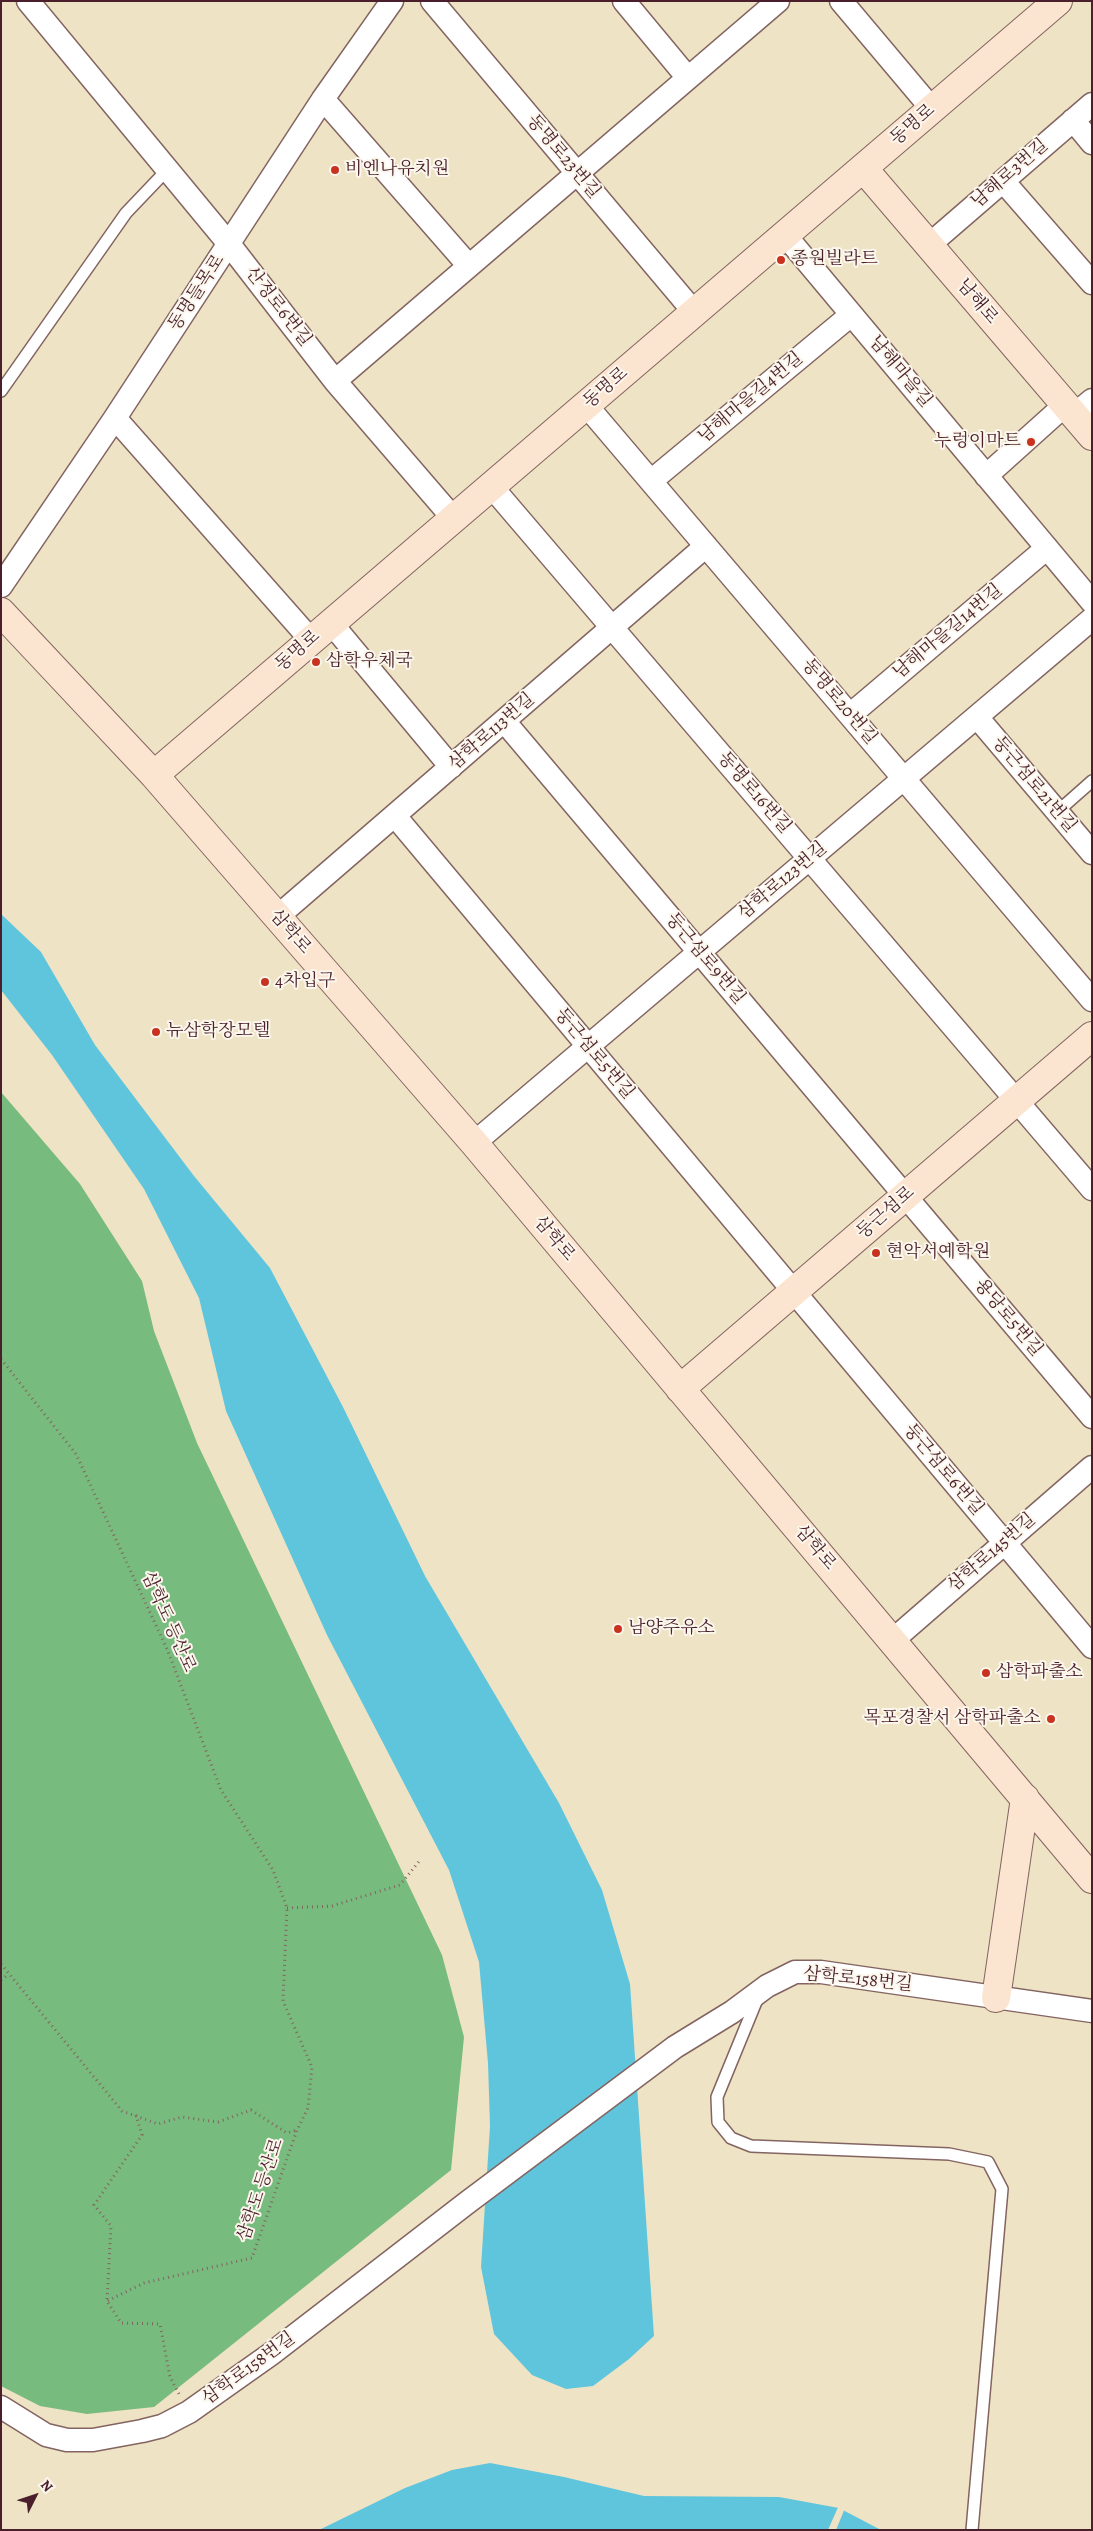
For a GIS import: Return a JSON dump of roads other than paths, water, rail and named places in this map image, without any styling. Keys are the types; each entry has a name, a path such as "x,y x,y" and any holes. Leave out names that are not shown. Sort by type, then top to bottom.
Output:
{"street":[{"name":"산정로6번길","path":"28,1 229,244 335,381 453,518"},
{"name":"동명들목로","path":"1,586 115,418 323,99 392,1"},
{"name":"동명로23번길","path":"432,1 694,312"},
{"path":"624,1 688,78"},
{"path":"335,381 778,1"},
{"path":"841,1 932,109"},
{"name":"동명로","path":"154,775 1058,1"},
{"path":"323,99 469,266"},
{"name":"남해로3번길","path":"929,245 1092,104"},
{"path":"1073,120 1092,143"},
{"name":"남해로","path":"863,168 929,245 1077,407 1092,436"},
{"path":"1002,181 1092,283"},
{"name":"남해마을길","path":"785,235 1092,602"},
{"name":"남해마을길4번길","path":"651,481 851,315"},
{"name":"동명로20번길","path":"586,405 1092,1000"},
{"path":"986,476 1077,407"},
{"path":"115,418 451,767"},
{"name":"동명로16번길","path":"491,486 1092,1189"},
{"name":"삼학로113번길","path":"277,917 706,546"},
{"name":"남해마을길14번길","path":"850,715 1047,548"},
{"name":"삼학로","path":"1,612 154,775 474,1143 1092,1879"},
{"name":"삼학로123번길","path":"474,1143 1092,619"},
{"name":"둥근섬로21번길","path":"977,717 1092,853"},
{"name":"둥근섬로9번길","path":"504,721 905,1196"},
{"name":"둥근섬로5번길","path":"395,816 794,1292"},
{"name":"둥근섬로","path":"680,1389 1092,1036"},
{"name":"용당로5번길","path":"905,1196 1092,1417"},
{"name":"둥근섬로6번길","path":"794,1292 1092,1648"},
{"name":"삼학로145번길","path":"893,1640 1092,1467"},
{"path":"996,1998 1025,1798"},
{"name":"삼학로158번길","path":"1,2407 46,2435 67,2440 93,2440 142,2431 162,2426 189,2412 271,2354 468,2202 650,2066 761,1991 787,1976 808,1971 1092,2011"}],"lane":[{"path":"1,391 126,213 167,170"},
{"path":"1056,812 1092,781"},
{"path":"761,1991 717,2098 718,2122 731,2138 751,2146 949,2154 988,2162 1002,2189 972,2530"}],"water":[{"path":"1,914 41,952 95,1045 194,1176 270,1268 343,1407 425,1576 559,1803 602,1890 630,1984 654,2336 629,2359 593,2386 566,2389 532,2375 494,2334 481,2267 490,2126 488,2063 479,1962 449,1870 327,1635 226,1411 199,1298 144,1189 52,1055 1,990"},
{"path":"490,2463 564,2477 644,2496 779,2497 839,2508 881,2530 319,2530 405,2488 452,2470"}],"place":[{"name":"비엔나유치원","path":"335,170"},
{"name":"종원빌라트","path":"781,260"},
{"name":"누렁이마트","path":"1031,442"},
{"name":"삼학우체국","path":"316,662"},
{"name":"4차입구","path":"265,982"},
{"name":"뉴삼학장모텔","path":"156,1032"},
{"name":"현악서예학원","path":"876,1253"},
{"name":"남양주유소","path":"618,1629"},
{"name":"삼학파출소","path":"986,1673"},
{"name":"목포경찰서 삼학파출소","path":"1051,1719"}]}
